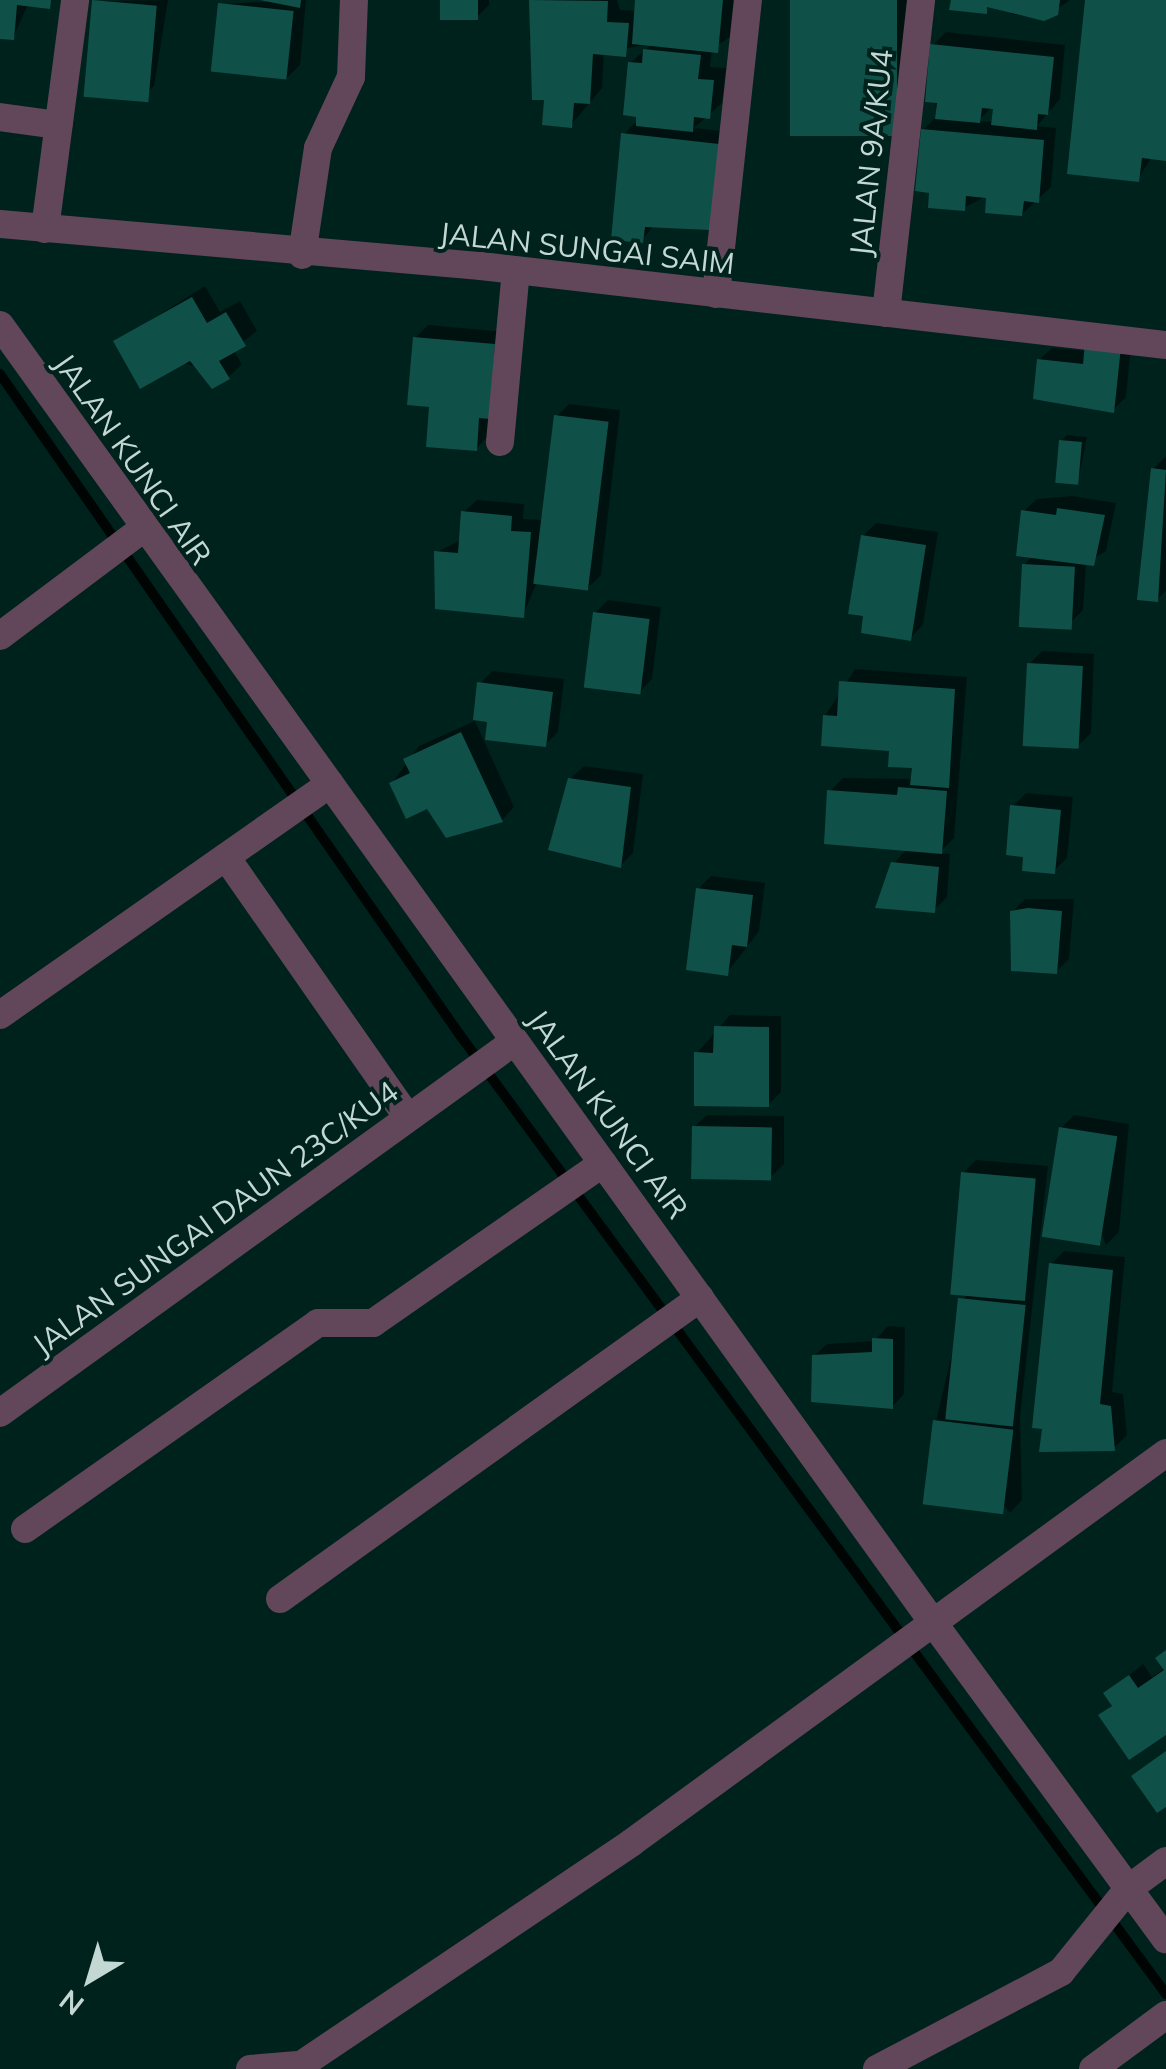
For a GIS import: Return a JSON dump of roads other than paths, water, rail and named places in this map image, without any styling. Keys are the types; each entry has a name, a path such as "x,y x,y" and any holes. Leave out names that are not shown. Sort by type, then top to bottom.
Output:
{"street":[{"path":"45,229 75,0"},
{"path":"302,255 318,148 351,77 354,0"},
{"path":"716,294 748,0"},
{"name":"JALAN 9A/KU4","path":"886,313 921,0"},
{"path":"0,117 58,125"},
{"name":"JALAN SUNGAI SAIM","path":"0,224 302,255 516,271 1166,345"},
{"path":"500,442 516,271"},
{"name":"JALAN KUNCI AIR","path":"1,328 136,534 506,1048 582,1178 680,1315 927,1625 1121,1899 1166,1939"},
{"path":"0,636 136,534"},
{"path":"0,1015 321,791"},
{"path":"226,857 408,1118"},
{"name":"JALAN SUNGAI DAUN 23C/KU4","path":"0,1413 506,1048"},
{"path":"24,1529 318,1323 372,1322 582,1178"},
{"path":"280,1599 680,1315"},
{"path":"250,2069 296,2067 631,1843 871,1663 1166,1452"},
{"path":"877,2069 1060,1972 1092,1939 1121,1899 1166,1861"},
{"path":"1104,2066 1159,2020"}],"waterway":[{"path":"0,374 460,1035 1166,1994"}]}
